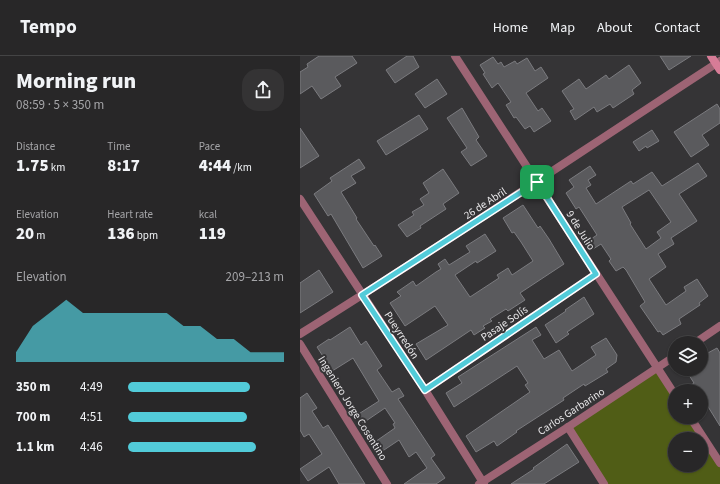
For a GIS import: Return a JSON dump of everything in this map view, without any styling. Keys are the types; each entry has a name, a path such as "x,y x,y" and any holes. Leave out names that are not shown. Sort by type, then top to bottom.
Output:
{"main road":[{"path":"711,56 719,65"}],"street":[{"name":"9 de Julio","path":"454,56 668,384"},
{"name":"26 de Abril","path":"300,334 719,65"},
{"name":"Pueyrredón","path":"300,199 425,390 482,483"},
{"name":"Pasaje Solís","path":"425,390 596,274"},
{"path":"705,336 720,326"},
{"name":"Ingeniero Jorge Cosentino","path":"300,344 387,484"},
{"name":"Carlos Garbarino","path":"482,483 668,361"},
{"path":"695,424 720,463"},
{"path":"568,426 604,484"}],"green space":[{"path":"657,368 668,384 668,424 695,424 700,432 668,432 668,472 708,472 708,445 720,463 720,484 606,484 568,427"}],"building":[{"path":"319,56 352,56 357,63 335,77 341,86 321,99 312,86 300,94 300,72 308,67 307,64"},
{"path":"407,56 413,56 419,67 395,83 386,70"},
{"path":"660,56 691,56 669,70"},
{"path":"493,57 498,64 501,62 504,67 515,61 517,64 527,58 535,71 541,67 548,78 526,93 538,111 542,108 551,121 534,132 530,126 525,129 516,117 514,118 506,105 511,102 498,83 492,88 483,74 485,73 480,65"},
{"path":"629,65 641,83 632,90 634,94 613,108 610,104 597,112 594,107 575,120 570,111 574,109 562,91 579,79 586,89 606,75 609,79"},
{"path":"437,79 447,94 425,108 415,94"},
{"path":"717,104 720,109 720,123 702,135 709,145 691,157 674,132"},
{"path":"462,108 479,137 476,140 487,156 471,166 461,152 467,148 447,118"},
{"path":"419,115 428,129 386,155 377,141"},
{"path":"300,128 319,156 300,168"},
{"path":"652,130 659,141 647,148 646,146 639,151 633,142"},
{"path":"359,159 365,168 351,176 356,183 341,192 357,218 356,219 382,256 363,268 331,214 328,216 314,194 332,181 330,178"},
{"path":"698,163 707,176 679,194 697,221 671,238 674,244 658,254 666,267 649,279 666,305 686,291 684,287 697,279 708,296 699,303 700,305 679,319 681,324 663,335 660,331 658,332 640,306 645,302 626,270 623,267 616,271 609,261 611,259 601,244 593,249 588,241 597,235 579,207 576,209 566,193 574,187 569,180 590,166 596,175 588,180 591,185 586,188 596,204 631,181 633,184 652,172 662,186","holes":["649,190 671,222 657,232 661,238 646,249 630,224 631,223 622,207"]},
{"path":"443,169 459,193 443,204 446,209 420,226 421,228 407,237 398,225 414,215 412,212 424,205 420,199 429,193 423,183"},
{"path":"523,205 538,228 540,226 564,264 520,293 525,300 508,311 506,309 490,319 492,321 483,326 485,328 474,335 471,330 426,360 416,344 448,325 435,306 405,326 390,303 401,296 397,292 413,281 416,286 441,269 438,264 445,259 449,265 470,252 466,246 485,234 496,251 477,263 476,261 455,275 470,297 499,278 497,275 508,268 512,275 533,261 514,232 512,233 503,218"},
{"path":"319,270 333,292 300,313 300,283"},
{"path":"584,297 594,314 567,332 569,334 556,343 545,325"},
{"path":"350,327 361,345 366,341 382,366 377,370 392,392 399,388 404,396 398,399 435,455 431,458 445,478 436,484 404,484 427,468 416,452 409,457 399,440 378,454 372,444 395,428 393,424 395,423 385,408 363,423 357,415 379,401 353,358 329,373 323,363 326,361 317,347"},
{"path":"536,327 541,335 532,340 544,359 559,350 572,371 596,355 591,347 606,338 617,355 616,362 606,369 608,372 585,386 584,384 563,398 564,400 516,431 517,432 497,446 494,441 476,452 466,436 530,392 525,385 528,383 517,366 454,407 446,393 462,383 458,377"},
{"path":"717,348 720,353 720,426 708,407 708,384 692,384 694,383 690,376 708,376 708,353"},
{"path":"307,393 317,408 312,411 323,428 328,425 365,484 339,484 329,467 308,481 300,469 322,454 309,434 304,437 300,430 300,398"},
{"path":"567,444 579,462 544,484 511,484 534,469 533,468"}],"route":[{"path":"537,182 596,274 425,390 362,295 537,182"}]}
